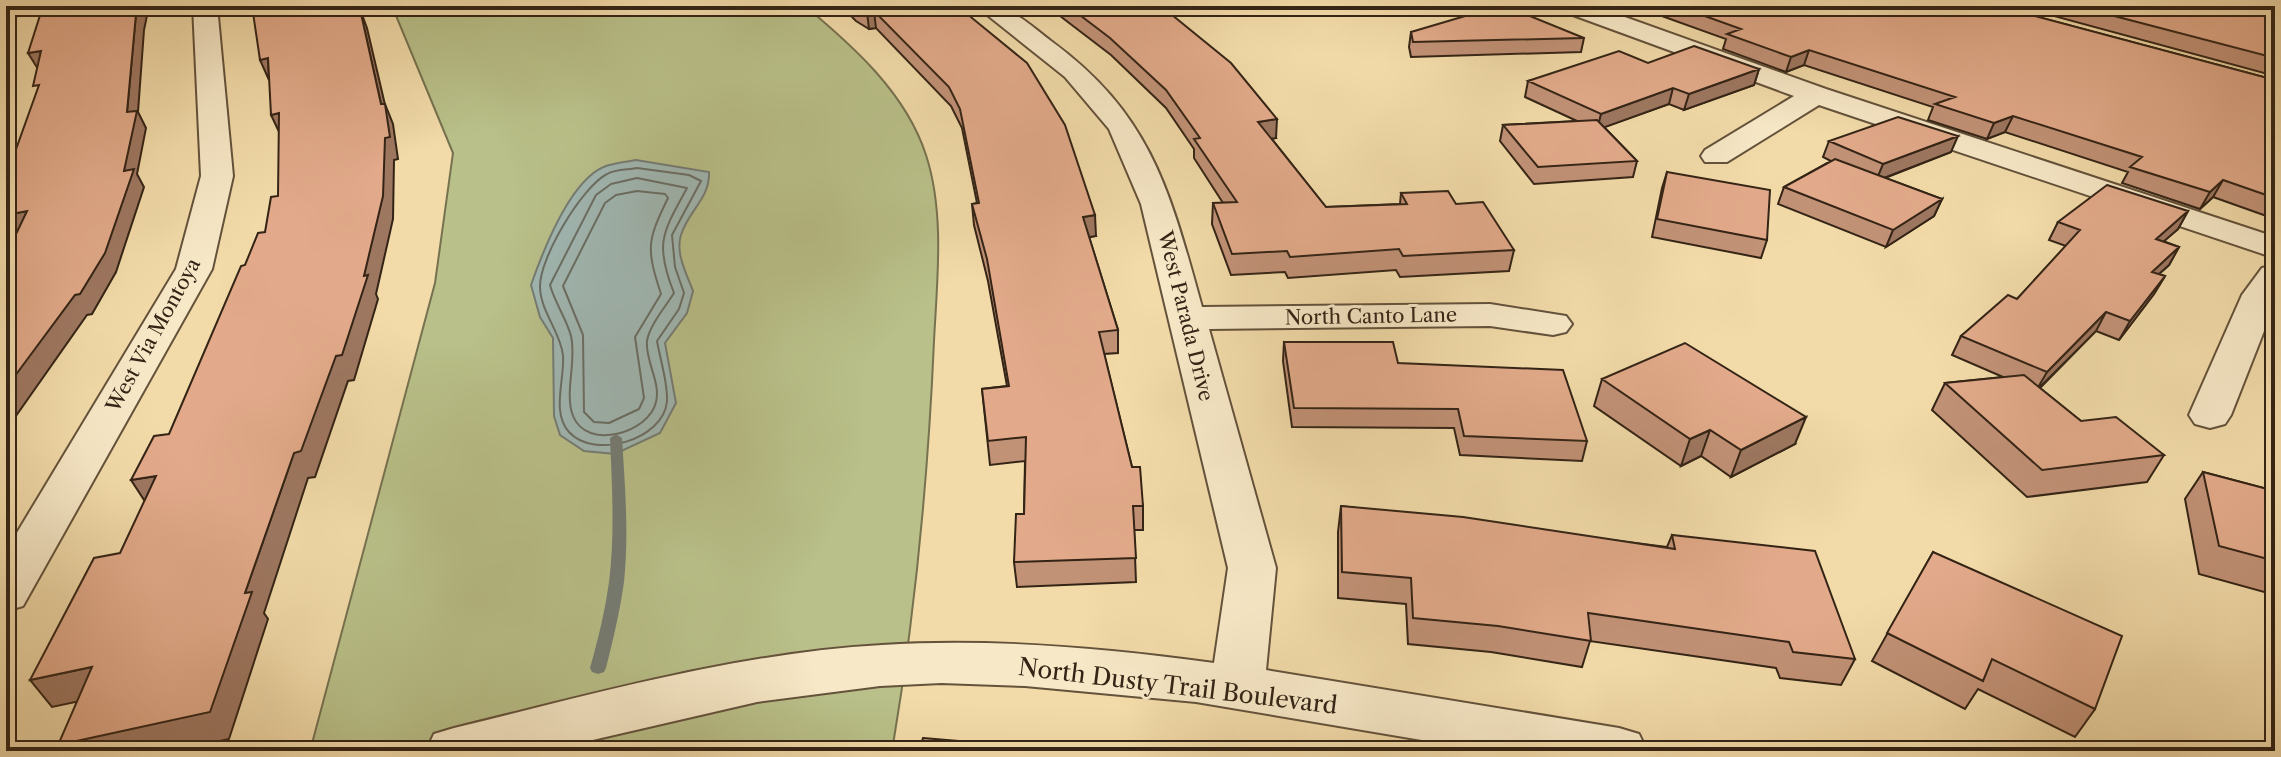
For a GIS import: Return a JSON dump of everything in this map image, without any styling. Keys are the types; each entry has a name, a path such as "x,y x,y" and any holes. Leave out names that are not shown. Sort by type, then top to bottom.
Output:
{"street":[{"path":"6,11 25,6"},
{"name":"West Via Montoya","path":"6,593 194,269 217,176 205,6"},
{"name":"West Parada Drive","path":"988,6 1075,71 1123,127 1157,204 1252,568 1237,689"},
{"path":"1571,6 1816,95 2275,248"},
{"path":"1716,156 1816,95"},
{"path":"2210,415 2260,295 2275,276"},
{"name":"North Canto Lane","path":"1189,318 1490,315 1553,324"},
{"name":"North Dusty Trail Boulevard","path":"454,751 694,693 840,670 939,663 1053,667 1237,689 1619,751"}],"green space":[{"path":"392,6 805,6 859,54 892,91 917,132 932,177 938,224 938,271 919,547 892,751 310,751 435,283 453,153"}],"water":[{"path":"636,160 709,172 706,190 684,227 680,242 682,264 693,291 687,313 665,343 676,403 660,433 615,454 584,451 560,435 554,416 553,338 540,317 531,285 560,218 581,185 606,166"}],"building":[{"path":"43,6 138,6 127,112 137,111 124,171 134,169 105,253 80,294 75,295 6,388 6,255 27,211 6,215 6,190 14,165 10,166 39,85 33,86 41,51 28,53"},
{"path":"252,6 347,6 348,11 360,9 381,104 385,104 390,137 385,138 383,196 364,276 368,275 342,355 336,356 301,451 294,453 245,593 252,592 210,712 58,745 92,667 30,680 94,558 120,553 156,476 131,480 154,436 169,434 241,266 245,265 258,233 265,232 271,197 278,196 279,113 271,115 268,58 260,60"},
{"path":"857,6 949,6 959,15 966,13 1027,63 1065,125 1095,215 1083,217 1118,330 1099,332 1132,467 1140,467 1143,506 1133,506 1136,558 1014,562 1016,514 1024,514 1026,437 988,441 982,389 1009,386 987,259 972,204 979,203 960,109 949,87 874,11 867,12"},
{"path":"1068,6 1161,6 1231,63 1277,119 1258,122 1326,207 1407,204 1401,193 1448,191 1456,204 1483,202 1514,250 1403,256 1399,249 1290,257 1287,251 1232,254 1213,203 1237,202 1194,139 1200,138 1166,90 1110,38"},
{"path":"1499,6 1584,38 1413,42 1411,32"},
{"path":"1677,6 1997,6 2275,80 2275,198 2223,180 2210,192 2130,167 2142,157 2013,116 1994,123 1935,104 1955,97 1809,50 1791,57 1727,34 1741,29"},
{"path":"2076,6 2275,6 2275,58"},
{"path":"1694,46 1759,69 1689,94 1673,88 1601,114 1528,81 1619,51 1648,63"},
{"path":"1898,117 1958,136 1883,164 1829,141"},
{"path":"1597,120 1637,161 1538,167 1503,125"},
{"path":"1835,159 1942,199 1893,230 1784,187"},
{"path":"1667,172 1770,190 1767,240 1657,219"},
{"path":"2107,185 2188,211 2156,239 2179,247 2152,272 2165,276 2130,321 2106,312 2047,372 1961,336 2008,295 2017,299 2080,230 2058,222"},
{"path":"1284,342 1393,342 1398,363 1563,370 1587,441 1464,436 1458,409 1294,408"},
{"path":"1685,343 1806,417 1741,450 1710,430 1690,439 1602,379"},
{"path":"2024,375 2081,421 2116,417 2164,455 2042,470 1945,383"},
{"path":"2203,472 2275,491 2275,561 2219,546"},
{"path":"1341,506 1463,517 1675,549 1672,535 1815,551 1855,659 1793,652 1789,642 1588,613 1591,641 1498,626 1413,618 1411,578 1342,572"},
{"path":"1933,552 2122,636 2095,709 1992,659 1983,681 1887,633"},
{"path":"923,738 1076,751 919,751"}],"waterway":[{"path":"598,668 612,608 619,554 616,438"}]}
